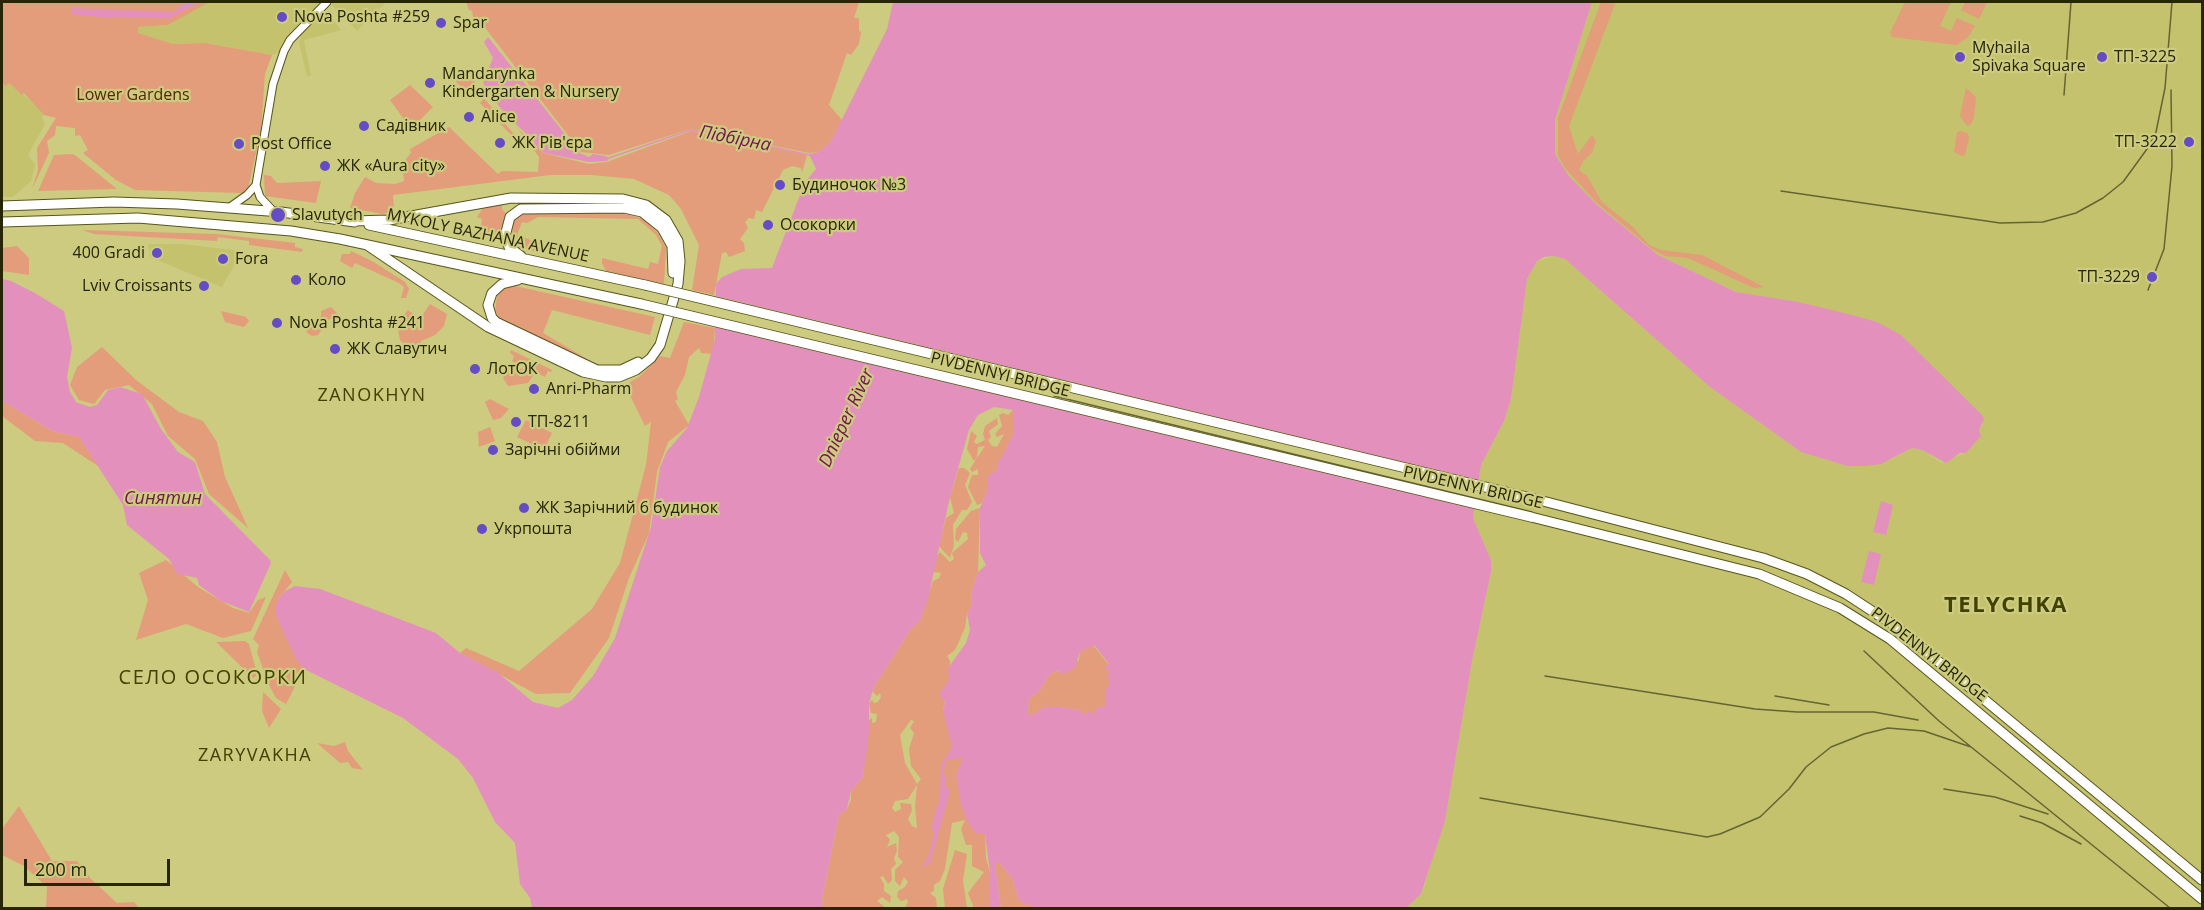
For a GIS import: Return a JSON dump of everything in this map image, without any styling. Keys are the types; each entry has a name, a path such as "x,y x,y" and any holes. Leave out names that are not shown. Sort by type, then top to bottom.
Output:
{"highway":[{"path":"511,198 504,207 508,212 515,213"},
{"path":"352,221 389,220 511,198 635,201 656,211 666,220 680,251 678,284 660,345 644,365 619,377 606,377 583,372 488,327 367,244"},
{"name":"MYKOLY BAZHANA AVENUE","path":"2,206 114,202 273,211 352,221 645,285"},
{"path":"521,280 502,284 492,293 488,305 496,322 597,370 621,370 641,361 659,335 672,285 674,255 662,228 652,218 633,210 529,207 515,213 507,224 505,236 509,247 525,259"},
{"name":"MYKOLY BAZHANA AVENUE","path":"2,222 138,218 203,221 291,231 367,244 521,280 641,304"},
{"name":"PIVDENNYI BRIDGE","path":"645,285 1523,496 1784,564 1846,594 1898,628 2202,880"},
{"name":"PIVDENNYI BRIDGE","path":"641,304 1531,517 1778,580 1821,598 1890,639 2202,899"}],"street":[{"path":"273,211 260,197 256,185 273,84 280,60 299,28 327,2"},
{"path":"230,207 247,195 256,185"}],"shaded area":[{"path":"210,2 321,2 301,22 280,52 272,55 206,43 173,44 138,33 138,27 168,25"},
{"path":"329,2 386,2 357,31"},
{"path":"1592,2 2202,2 2202,908 1406,908 1421,894 1445,821 1472,661 1491,572 1491,560 1473,518 1481,465 1504,421 1511,399 1527,279 1537,261 1554,256 1565,259 1710,387 1801,452 1848,465 1891,460 1912,448 1922,450 1942,463 1965,453 1981,434 1979,430 1983,424 1877,322 1799,302 1736,292 1658,255 1597,205 1568,175 1555,154 1555,120"},
{"path":"324,13 327,13 341,30 304,40 311,76 307,76 299,43 302,33"},
{"path":"2,82 5,86 9,83 39,107 44,115 42,117 45,124 28,155 35,165 31,181 13,197 2,197"},
{"path":"148,244 181,244 242,251 222,287 150,257"}],"green space":[{"name":"Lower Gardens","path":"2,2 210,2 168,25 138,27 138,33 173,44 205,43 272,55 265,74 261,129 248,189 242,193 135,190 116,180 83,153 88,150 80,135 75,136 75,128 56,126 55,135 47,141 49,153 32,189 38,170 37,148 56,118 44,115 24,93 22,95 9,83 5,86 2,82"},
{"path":"466,2 859,2 854,18 859,18 859,31 861,32 859,44 851,55 847,53 829,105 842,120 831,141 819,152 809,153 690,129 609,155 581,152 483,25 475,29 472,11 469,10"},
{"path":"1601,2 1615,4 1569,126 1578,154 1592,135 1596,141 1592,153 1584,160 1579,170 1587,176 1602,202 1633,227 1649,245 1661,250 1702,255 1764,287 1754,288 1688,258 1665,256 1652,249 1596,202 1565,168 1558,155 1558,118"},
{"path":"1905,2 1951,2 1940,26 1951,31 1957,18 1975,26 1968,37 1957,45 1892,37 1890,33"},
{"path":"1965,2 1987,2 1979,19 1961,10"},
{"path":"471,68 475,82 469,94 456,82 457,76"},
{"path":"410,85 433,107 411,129 390,100"},
{"path":"1966,88 1976,97 1974,118 1967,126 1960,116"},
{"path":"484,98 518,139 516,140 480,103"},
{"path":"449,127 498,174 502,171 538,172 539,157 518,129 543,153 589,164 607,162 691,131 807,155 802,173 801,168 792,166 783,170 762,212 756,210 754,219 749,218 745,222 748,228 740,239 744,243 745,251 729,257 726,252 722,253 714,295 692,290 699,245 681,209 669,195 634,179 592,175 550,175 393,195 394,210 383,214 350,208 355,193 365,177 376,183 395,184 404,181 402,164 411,153 410,149"},
{"path":"1957,132 1967,133 1969,138 1965,155 1962,156 1954,152"},
{"path":"71,154 117,189 38,191 54,155"},
{"path":"264,175 271,176 277,183 321,181 316,203 265,196"},
{"path":"502,203 502,209 507,215 501,229 502,240 474,233 480,233 482,219 477,217 483,208"},
{"path":"532,211 625,213 643,219 658,233 666,248 664,284 606,271 602,263 602,258 648,269 650,262 658,264 662,246 656,235 638,219 538,217 527,223 522,222 517,235 541,244 542,253 519,247 512,239 513,222 522,214"},
{"path":"82,230 217,234 295,243 295,247 303,249 302,252 249,245 249,241 218,237 217,241 94,234"},
{"path":"17,246 29,258 29,275 2,271 2,248"},
{"path":"351,251 405,282 409,289 406,298 401,298 404,287 399,283 355,263 352,268 340,261 342,254 350,254"},
{"path":"515,286 655,317 650,335 552,310 543,333 594,363 500,319 495,311 497,296 503,289"},
{"path":"430,304 447,314 444,326 435,335 421,341 418,359 400,340 397,324 408,310 420,319"},
{"path":"331,307 337,313 335,318 329,319 318,335 312,336 306,332 321,316 321,311"},
{"path":"221,311 246,317 249,321 244,327 225,322"},
{"path":"684,322 715,328 713,354 701,353 699,348 689,357 685,375 676,392 678,399 675,401 689,425 668,442 657,472 649,533 629,578 609,638 570,693 536,694 460,653 466,648 519,671 592,609 620,563 646,465 651,422 645,426 625,385 639,377 660,356 670,358"},
{"path":"102,347 136,380 179,412 203,421 217,442 225,477 248,528 209,494 195,459 168,436 152,404 129,385 105,390 94,404 79,400 70,385 77,367"},
{"path":"511,350 552,370 551,372 548,371 545,377 512,361 514,356 510,353"},
{"path":"511,364 534,374 528,383 508,386 503,378"},
{"path":"490,399 509,409 501,418 493,420 485,402"},
{"path":"2,401 52,431 79,437 98,466 63,443 35,441 2,416"},
{"path":"1013,410 1013,434 998,469 988,477 987,491 982,503 977,505 968,487 972,475 978,475 978,469 972,472 970,469 985,446 978,447 977,458 974,461 967,449 971,431 977,436 974,442 977,444 985,440 983,434 985,426 997,418 998,424 989,431 991,437 988,440 992,446 997,447 1004,434 997,437 995,434 1002,426 999,415 1003,413 1008,415"},
{"path":"526,420 552,433 544,450 517,437"},
{"path":"490,427 495,441 479,447 478,432"},
{"path":"959,468 964,468 970,473 965,485 972,502 967,510 962,510 953,525 954,545 950,558 939,546 946,518 954,513 950,497"},
{"path":"980,508 978,572 971,593 972,604 967,613 965,628 955,650 947,656 950,661 949,680 943,711 964,757 956,775 966,819 985,834 986,858 990,872 990,908 974,908 968,893 984,872 972,866 972,845 966,845 961,829 965,820 952,823 945,869 940,881 934,885 934,891 930,893 936,898 937,908 905,908 907,899 901,901 897,897 898,891 908,882 904,877 900,886 895,881 895,870 903,862 898,857 899,837 894,831 886,835 890,840 887,847 896,843 897,851 894,858 896,864 891,869 892,880 888,884 883,876 880,877 884,884 884,891 891,896 890,903 882,897 877,901 886,908 823,908 822,899 839,815 847,809 851,800 851,791 863,777 869,720 872,718 872,723 876,722 877,714 871,713 869,703 872,700 874,703 878,702 881,697 880,693 877,696 873,692 874,687 911,629 920,621 933,581 939,578 941,573 933,572 937,556 940,552 950,562 954,559 952,553 968,539 967,533 963,532 958,542 955,539 956,529 971,511","holes":["911,720 914,721 910,728 914,733 909,749 911,766 921,779 917,784 905,763 900,735","917,785 915,806 917,828 912,826 908,819 912,810 911,804 900,803 901,809 895,812 892,808 895,801 908,799"]},
{"path":"166,560 198,587 233,608 249,613 258,600 266,597 251,631 223,638 186,624 136,640 148,600 139,573"},
{"path":"285,570 292,582 278,599 277,618 304,669 286,704 276,698 269,685 257,652 259,645 253,639"},
{"path":"245,641 249,644 256,670 256,676 253,678 216,642"},
{"path":"1093,645 1109,665 1105,669 1110,670 1111,683 1106,689 1106,706 1097,708 1095,715 1084,715 1080,710 1060,707 1044,707 1033,715 1028,713 1029,699 1041,689 1050,674 1061,670 1061,674 1079,660 1080,652"},
{"path":"263,692 281,709 269,728 262,711"},
{"path":"345,742 348,751 363,770 352,768 348,762 340,763 317,743 334,746"},
{"path":"19,806 52,861 77,861 91,879 117,903 134,902 139,908 46,908 47,887 24,866 2,855 2,829"},
{"path":"955,850 967,854 963,880 967,908 945,908 943,889"},
{"path":"999,862 1012,879 1019,900 1029,903 1032,908 1001,908 995,865"}],"water":[{"path":"185,2 200,2 170,18 71,14 72,8 174,12"},
{"name":"Dnieper River","path":"893,2 1592,2 1555,120 1555,154 1568,175 1597,205 1658,255 1736,292 1799,302 1856,316 1877,322 1901,335 1981,414 1984,419 1979,430 1981,436 1966,453 1960,453 1946,463 1922,450 1912,448 1881,464 1866,466 1848,466 1801,452 1710,387 1565,259 1554,256 1544,257 1537,261 1527,279 1511,399 1504,421 1481,465 1473,518 1491,560 1491,572 1472,661 1445,821 1421,894 1406,908 1032,908 1029,903 1025,905 1019,900 1012,879 999,862 995,865 1001,908 989,908 990,872 985,834 975,833 966,819 956,775 963,757 946,761 943,774 946,776 945,785 950,791 930,863 922,868 929,855 934,832 931,828 940,797 941,765 952,747 943,711 945,702 939,694 949,680 948,668 966,643 970,630 967,613 972,604 971,593 978,572 986,565 980,553 980,508 987,491 987,477 998,469 997,461 1001,459 1013,434 1013,410 994,407 978,415 969,430 950,497 928,599 920,621 911,629 874,687 869,703 869,733 863,777 851,791 847,809 839,815 822,899 823,908 532,908 530,898 520,884 515,843 495,822 473,778 458,759 403,718 304,669 296,659 277,618 275,610 278,599 285,591 295,586 320,589 436,633 460,653 497,672 533,702 558,708 572,700 593,676 615,638 651,527 660,467 667,451 687,428 699,397 715,339 716,284 722,277 741,269 772,268 805,182 816,169 809,154 819,152 831,141 887,29","holes":["1094,645 1109,664 1104,669 1110,670 1107,677 1110,683 1106,689 1106,706 1096,708 1095,715 1090,711 1084,715 1080,710 1060,707 1044,707 1033,715 1028,713 1029,699 1041,689 1050,674 1060,670 1061,675 1075,668 1080,652"]},
{"path":"488,37 580,153 589,157 593,154 606,156 609,158 607,161 589,162 544,153 536,147 533,140 506,115 485,88 483,82 493,58 484,42"},
{"name":"Синятин","path":"2,279 35,293 64,311 72,348 67,377 70,392 76,402 90,407 97,405 108,390 120,387 142,394 161,429 178,452 195,462 205,494 270,560 271,563 249,612 221,601 199,585 197,578 177,574 169,559 127,525 123,505 79,437 52,431 2,401"},
{"path":"1881,501 1893,505 1886,535 1873,532"},
{"path":"1869,551 1881,554 1874,585 1861,582"}],"pier":[{"path":"711,295 1482,481 1477,509 712,326"}],"waterway":[{"name":"Підбірна","path":"609,158 690,130 810,155"}],"railway":[{"path":"2064,95 2071,2"},
{"path":"1781,191 2000,223 2043,222 2076,213 2103,198 2123,182 2147,149 2156,132 2165,88 2172,2"},
{"path":"2148,290 2164,249 2172,166 2171,90"},
{"path":"1054,396 1532,512"},
{"path":"1864,651 1939,721 2170,908"},
{"path":"1545,676 1755,709 1797,712 1874,712 1918,720"},
{"path":"1775,696 1829,705"},
{"path":"1480,798 1707,837 1760,817 1789,789 1806,767 1831,747 1864,734 1888,728 1924,731 1971,747"},
{"path":"1944,789 1995,797 2048,814"},
{"path":"2020,816 2042,823 2081,844"}],"place":[{"name":"Nova Poshta #259","path":"282,17"},
{"name":"Spar","path":"441,23"},
{"name":"Myhaila Spivaka Square","path":"1960,57"},
{"name":"ТП-3225","path":"2102,57"},
{"name":"Mandarynka Kindergarten & Nursery","path":"430,83"},
{"name":"Alice","path":"469,117"},
{"name":"Садівник","path":"364,126"},
{"name":"ТП-3222","path":"2189,142"},
{"name":"ЖК Рів'єра","path":"500,143"},
{"name":"Post Office","path":"239,144"},
{"name":"ЖК «Aura city»","path":"325,166"},
{"name":"Будиночок №3","path":"780,185"},
{"name":"Slavutych","path":"278,215"},
{"name":"Осокорки","path":"768,225"},
{"name":"400 Gradi","path":"157,253"},
{"name":"Fora","path":"223,259"},
{"name":"ТП-3229","path":"2152,277"},
{"name":"Коло","path":"296,280"},
{"name":"Lviv Croissants","path":"204,286"},
{"name":"Nova Poshta #241","path":"277,323"},
{"name":"ЖК Славутич","path":"335,349"},
{"name":"ЛотОК","path":"475,369"},
{"name":"Anri-Pharm","path":"534,389"},
{"name":"ТП-8211","path":"516,422"},
{"name":"Зарічні обійми","path":"493,450"},
{"name":"ЖК Зарічний 6 будинок","path":"524,508"},
{"name":"Укрпошта","path":"482,529"}],"district":[{"name":"ZANOKHYN","path":"372,396"},
{"name":"TELYCHKA","path":"2006,606"},
{"name":"СЕЛО ОСОКОРКИ","path":"213,678"},
{"name":"ZARYVAKHA","path":"255,756"}]}
